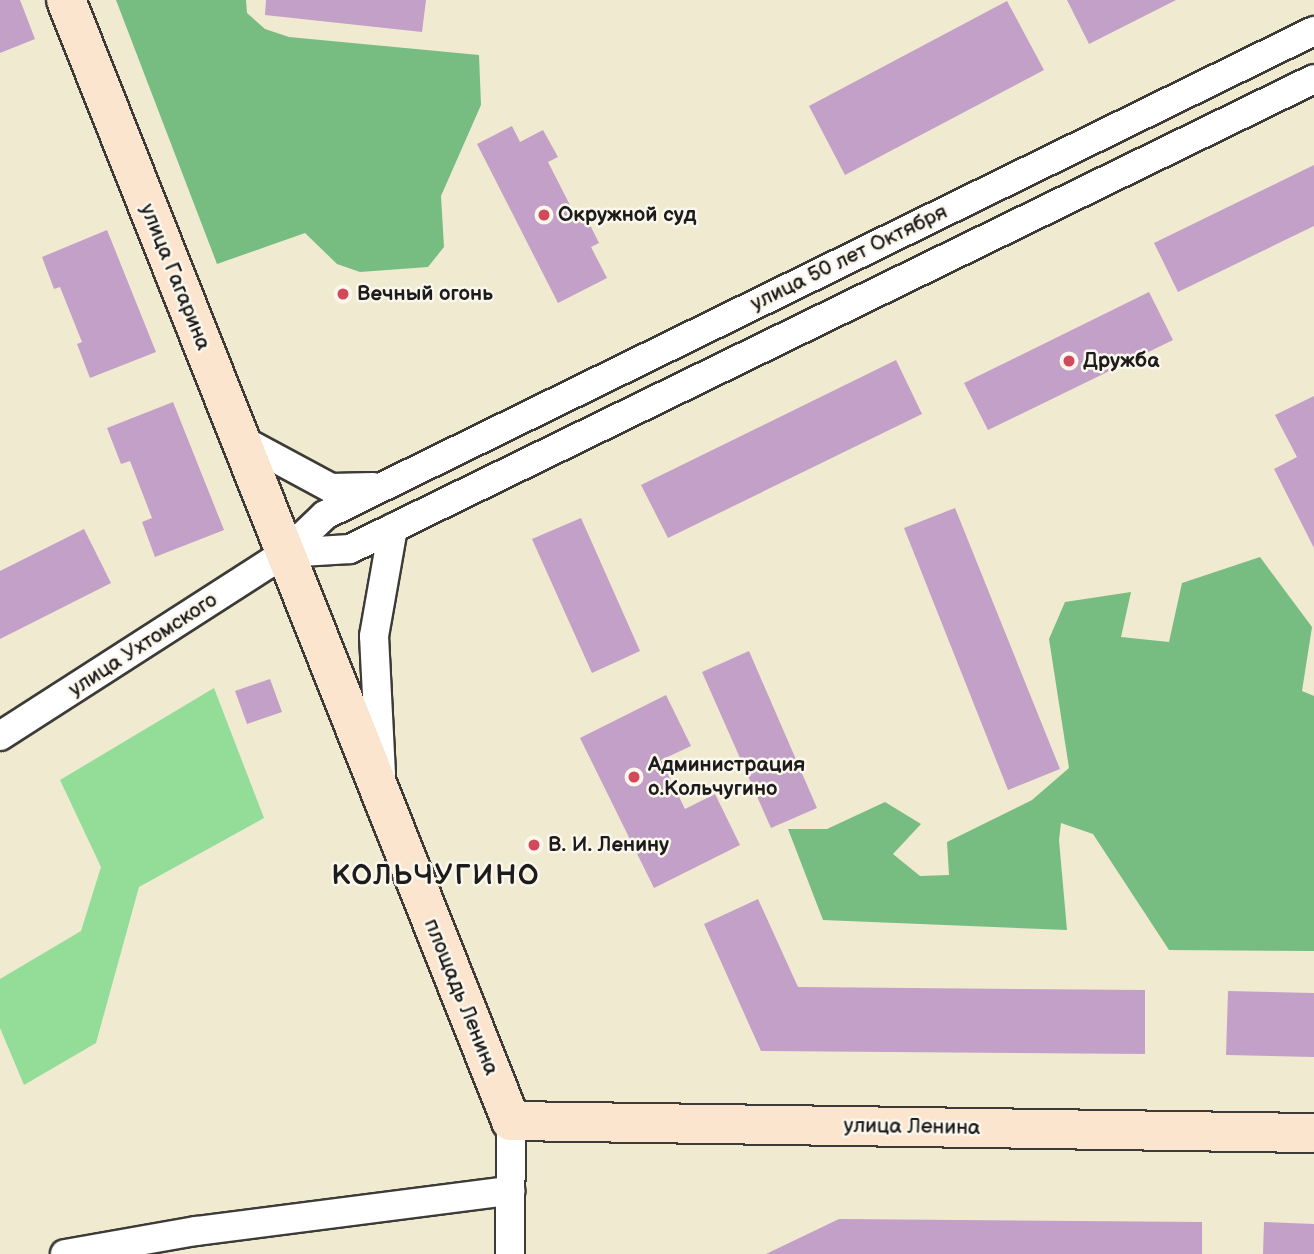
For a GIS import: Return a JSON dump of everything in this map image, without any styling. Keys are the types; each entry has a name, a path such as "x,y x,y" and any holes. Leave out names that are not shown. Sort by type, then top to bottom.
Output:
{"main road":[{"name":"улица Гагарина","path":"66,0 285,553"},
{"name":"площадь Ленина","path":"285,553 511,1121"},
{"name":"улица Ленина","path":"511,1121 1314,1133"}],"street":[{"name":"улица 50 лет Октября","path":"285,553 325,515 1314,31"},
{"name":"улица 50 лет Октября","path":"285,553 350,549 1314,79"},
{"name":"улица 50 лет Октября","path":"240,439 331,488 383,486"},
{"path":"382,797 374,636 393,528"},
{"name":"улица Ухтомского","path":"0,736 285,553"},
{"name":"площадь Ленина","path":"510,1254 511,1121"},
{"path":"65,1254 196,1231 510,1191"}],"green space":[{"path":"116,0 246,0 247,13 265,29 289,37 479,55 481,105 441,196 444,247 428,267 360,272 337,264 305,233 217,264"},
{"path":"1260,557 1312,627 1302,691 1314,696 1314,951 1169,950 1093,834 1061,823 1059,840 1067,930 823,920 788,829 827,829 885,802 921,824 893,854 920,876 949,875 947,842 1032,800 1069,768 1049,639 1065,602 1131,592 1121,637 1169,642 1182,583"},
{"path":"214,688 264,818 139,887 96,1043 24,1085 0,1028 0,979 81,931 101,867 60,780"}],"building":[{"path":"0,0 20,0 35,39 0,53"},
{"path":"266,0 426,0 422,32 265,15"},
{"path":"1067,0 1176,0 1089,44"},
{"path":"1007,1 1044,70 845,175 809,106"},
{"name":"Окружной суд","path":"512,126 520,142 543,130 558,157 548,162 576,217 584,213 599,243 591,247 607,278 558,303 477,144"},
{"path":"1314,165 1314,226 1178,292 1154,243"},
{"path":"107,230 156,352 90,378 77,344 82,342 60,287 54,289 42,257"},
{"name":"Дружба","path":"1149,292 1173,340 988,430 964,383"},
{"path":"896,360 922,414 668,538 641,485"},
{"path":"1314,396 1314,548 1274,469 1297,457 1275,415"},
{"path":"173,402 224,530 155,557 142,522 152,518 130,461 121,464 107,428"},
{"path":"955,508 1060,769 1008,790 904,528"},
{"path":"581,518 640,651 592,673 532,539"},
{"path":"84,529 111,583 0,639 0,571"},
{"path":"749,651 817,808 771,828 702,672"},
{"path":"270,679 282,712 247,724 235,691"},
{"name":"Администрация о.Кольчугино","path":"666,695 691,746 661,760 685,809 715,794 740,845 654,888 580,738"},
{"path":"758,899 798,987 1145,990 1145,1054 761,1051 704,924"},
{"path":"1228,991 1314,993 1314,1057 1226,1055"},
{"path":"839,1219 1202,1222 1202,1254 766,1254"},
{"path":"1264,1222 1314,1224 1314,1254 1263,1254"}],"place":[{"name":"Окружной суд","path":"544,215"},
{"name":"Вечный огонь","path":"343,294"},
{"name":"Дружба","path":"1069,361"},
{"name":"Администрация о.Кольчугино","path":"634,777"},
{"name":"В. И. Ленину","path":"534,845"}],"district":[{"name":"КОЛЬЧУГИНО","path":"436,876"}]}
